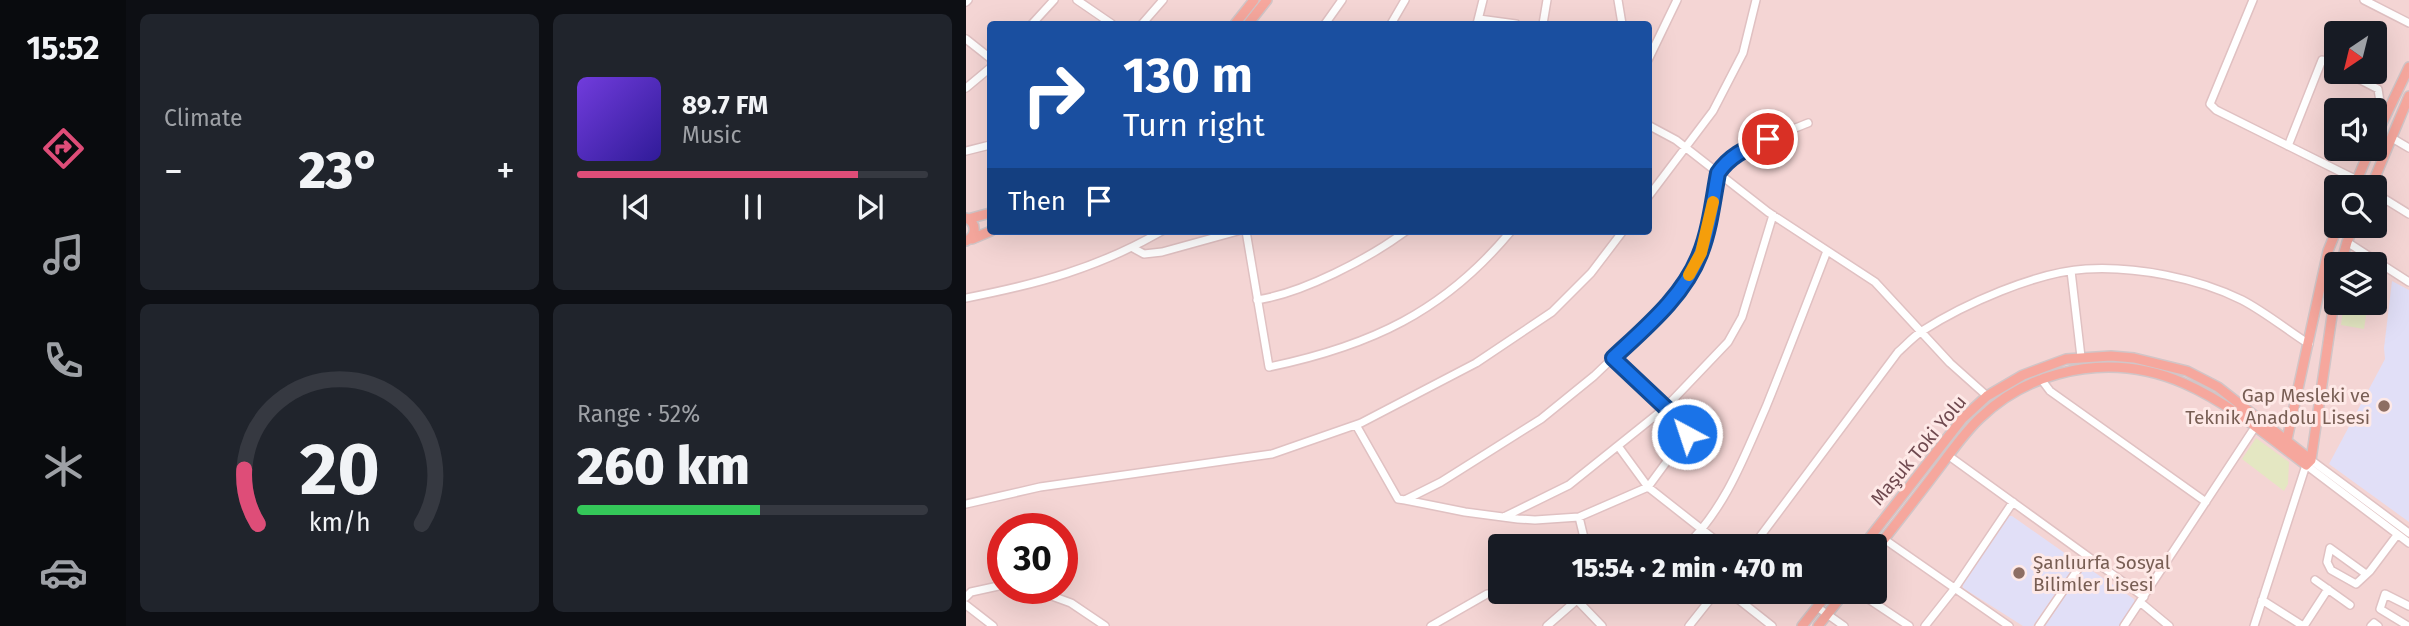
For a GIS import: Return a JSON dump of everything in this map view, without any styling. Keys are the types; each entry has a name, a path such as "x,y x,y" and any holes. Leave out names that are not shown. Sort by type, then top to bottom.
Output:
{"main road":[{"path":"1237,21 1254,0"},
{"path":"1250,21 1267,0"},
{"path":"2387,112 2409,66"},
{"path":"2376,175 2409,96"},
{"path":"967,218 987,214"},
{"path":"967,218 973,223 975,230 968,240"},
{"path":"968,240 987,233"},
{"path":"2286,444 2328,251 2333,238"},
{"path":"2344,252 2349,238"},
{"path":"2309,462 2332,315"},
{"name":"Maşuk Toki Yolu","path":"1872,534 1962,419 1987,396 2023,375 2066,359 2134,358 2187,370 2218,387 2257,424 2309,462"},
{"path":"1887,535 1979,419 2014,391 2041,379 2076,369 2107,366 2142,369 2166,375 2202,391 2257,424"},
{"path":"1802,626 1819,604"},
{"path":"1818,626 1835,604"}],"street":[{"path":"1035,21 1054,0"},
{"path":"1077,0 1108,21"},
{"path":"1145,21 1163,0"},
{"path":"1327,21 1342,0"},
{"path":"1478,21 1483,0"},
{"path":"1544,21 1547,0"},
{"path":"1618,0 1622,21"},
{"path":"1652,53 1677,0"},
{"path":"1652,192 1713,111 1743,53 1756,0"},
{"path":"2253,0 2210,104 2216,110 2340,175"},
{"path":"2364,0 2409,23"},
{"path":"1392,21 1401,2"},
{"path":"966,39 987,56"},
{"path":"2288,146 2322,60 2324,61"},
{"path":"966,88 987,70"},
{"path":"2368,84 2378,89 2379,98"},
{"path":"1405,500 1441,482 1541,419 1613,358 1662,311 1692,271 1701,253 1718,173 1733,156 1808,123"},
{"path":"1652,127 1686,148 1773,215 1855,266 1875,282 1950,363 1987,396"},
{"path":"2392,138 2409,148"},
{"path":"966,151 987,146"},
{"path":"2387,201 2409,214"},
{"path":"1505,517 1569,485 1665,408 1700,373 1737,328 1773,215"},
{"path":"966,298 1029,286 1086,267 1133,248 1155,235"},
{"path":"1133,248 1144,254 1162,252 1224,235"},
{"path":"1247,235 1269,367 1315,358 1373,337 1437,302 1465,281 1507,235"},
{"path":"1258,300 1327,276 1399,235"},
{"path":"966,504 1040,486 1272,454 1356,425 1476,363 1552,312 1591,273 1620,235"},
{"path":"2347,242 2409,282"},
{"path":"1698,534 1729,491 1827,251"},
{"path":"1762,534 1898,352 1921,332 1985,298 2046,276 2085,269 2128,270 2194,281 2242,300 2309,344"},
{"path":"2071,271 2081,357"},
{"path":"1356,425 1398,499 1465,512 1535,520 1579,517 1648,488 1687,434 1686,429 1613,358"},
{"path":"2041,379 2050,391 2206,502"},
{"path":"2124,626 2257,424"},
{"path":"1618,446 1648,488 1707,534"},
{"path":"1949,456 2087,556 2142,599 2169,626"},
{"path":"2254,626 2309,462"},
{"name":"Maşuk Toki Yolu","path":"2309,462 2409,533"},
{"name":"Maşuk Toki Yolu","path":"2309,462 2409,543"},
{"path":"1925,626 2013,502"},
{"path":"1579,517 1583,534"},
{"path":"2366,574 2330,548 2326,562 2331,570 2356,584 2366,574 2397,535"},
{"path":"1887,541 2009,626"},
{"path":"2039,626 2087,556"},
{"path":"2315,580 2350,605"},
{"path":"966,597 971,592 987,588"},
{"path":"2262,600 2303,626 2328,589"},
{"path":"1432,626 1488,594"},
{"path":"2408,626 2380,609 2385,594 2409,606"},
{"path":"1072,604 1105,626"},
{"path":"1547,626 1572,604"},
{"path":"1581,604 1602,626"},
{"path":"1689,626 1706,604"},
{"path":"1744,604 1772,626"},
{"path":"1876,604 1909,626"},
{"path":"966,605 993,626"},
{"path":"1817,607 1844,626"},
{"path":"2371,626 2378,626"}],"shaded area":[{"path":"966,0 2409,0 2409,626 966,626"},
{"name":"Gap Mesleki ve Teknik Anadolu Lisesi","path":"2392,281 2409,290 2409,522 2329,464 2385,359"},
{"name":"Şanlıurfa Sosyal Bilimler Lisesi","path":"2006,516 2012,516 2076,561 2033,626 2023,626 1963,588 1963,581"},
{"path":"2088,568 2134,599 2135,604 2120,626 2045,626 2082,571"}],"green space":[{"path":"2342,315 2366,315 2364,329 2341,325"},
{"path":"2256,438 2289,462 2288,484 2284,491 2242,459"}],"slow traffic":[{"path":"1689,275 1701,253 1713,202"}],"place":[{"name":"Gap Mesleki ve Teknik Anadolu Lisesi","path":"2384,406"},
{"name":"Şanlıurfa Sosyal Bilimler Lisesi","path":"2019,573"}],"route":[{"path":"1687,434 1682,423 1613,358 1662,311 1692,271 1701,253 1718,173 1724,164 1733,156 1768,139"}]}
